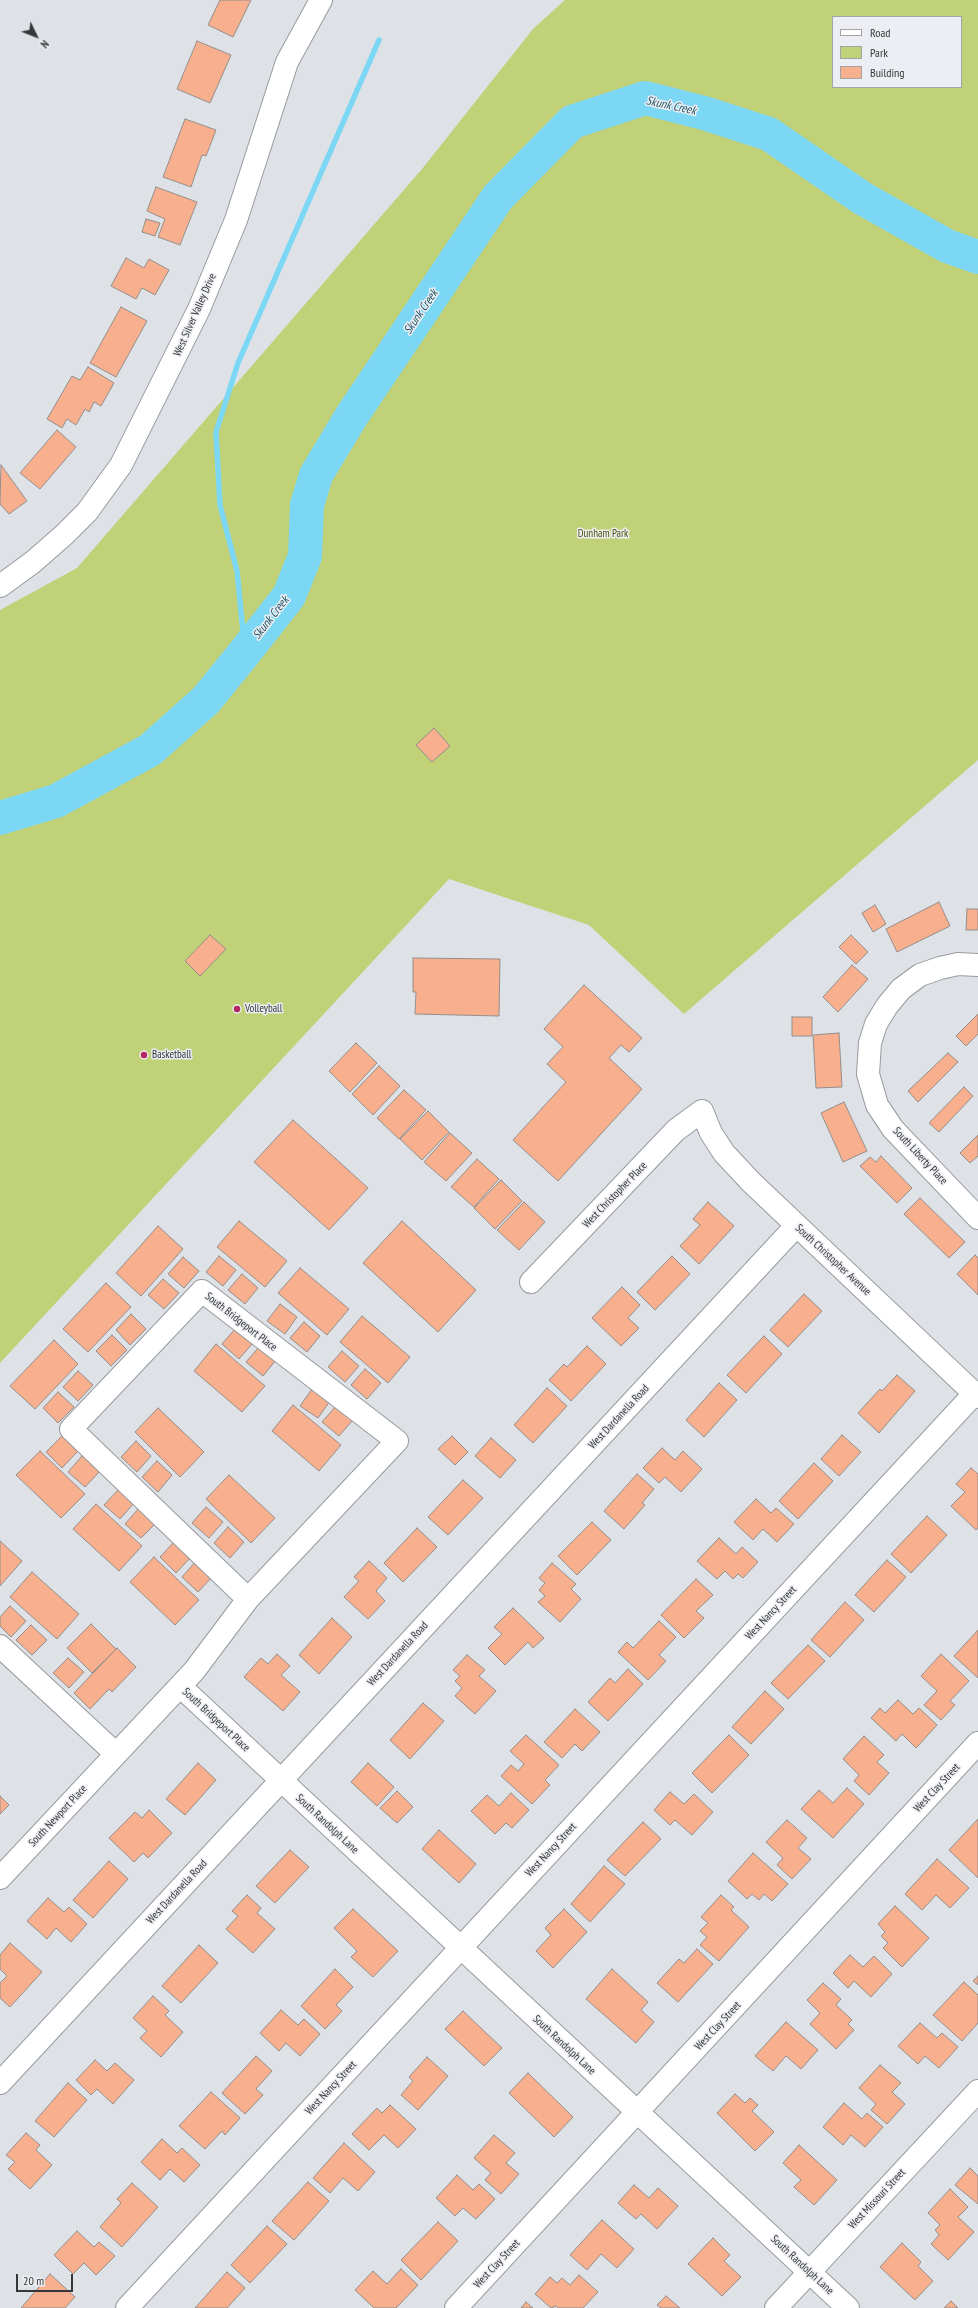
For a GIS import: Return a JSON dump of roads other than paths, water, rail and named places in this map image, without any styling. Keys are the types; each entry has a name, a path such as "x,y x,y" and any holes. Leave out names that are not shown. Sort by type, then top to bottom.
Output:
{"street":[{"name":"West Silver Valley Drive","path":"0,586 33,562 87,512 121,464 200,309 236,220 287,62 321,0"},
{"name":"South Liberty Place","path":"978,965 958,964 940,968 920,975 901,989 886,1006 876,1024 870,1043 868,1067 870,1087 877,1105 893,1129 978,1218"},
{"name":"South Christopher Avenue","path":"702,1111 710,1133 724,1153 751,1182 976,1395"},
{"name":"West Christopher Place","path":"531,1282 676,1130 702,1111"},
{"name":"West Dardanella Road","path":"0,2083 796,1226"},
{"name":"South Bridgeport Place","path":"248,1599 71,1429 202,1291 396,1441 248,1599 211,1649 180,1686 280,1780"},
{"name":"West Nancy Street","path":"127,2308 460,1948 976,1395"},
{"path":"0,1646 116,1754"},
{"name":"South Newport Place","path":"0,1878 180,1686"},
{"name":"West Clay Street","path":"456,2308 978,1743"},
{"name":"South Randolph Lane","path":"280,1780 848,2308"},
{"name":"West Missouri Street","path":"776,2308 978,2091"}],"waterway":[{"path":"245,652 237,571 220,505 216,432 238,363 379,40"},
{"name":"Skunk Creek","path":"0,818 56,801 150,750 206,700 289,596 305,556 307,505 316,475 351,417 498,197 572,122 645,98 704,113 769,134 862,198 947,246 978,257"}],"place":[{"name":"Volleyball","path":"237,1009"},
{"name":"Basketball","path":"144,1055"}],"park label":[{"name":"Dunham Park","path":"603,534"}]}
